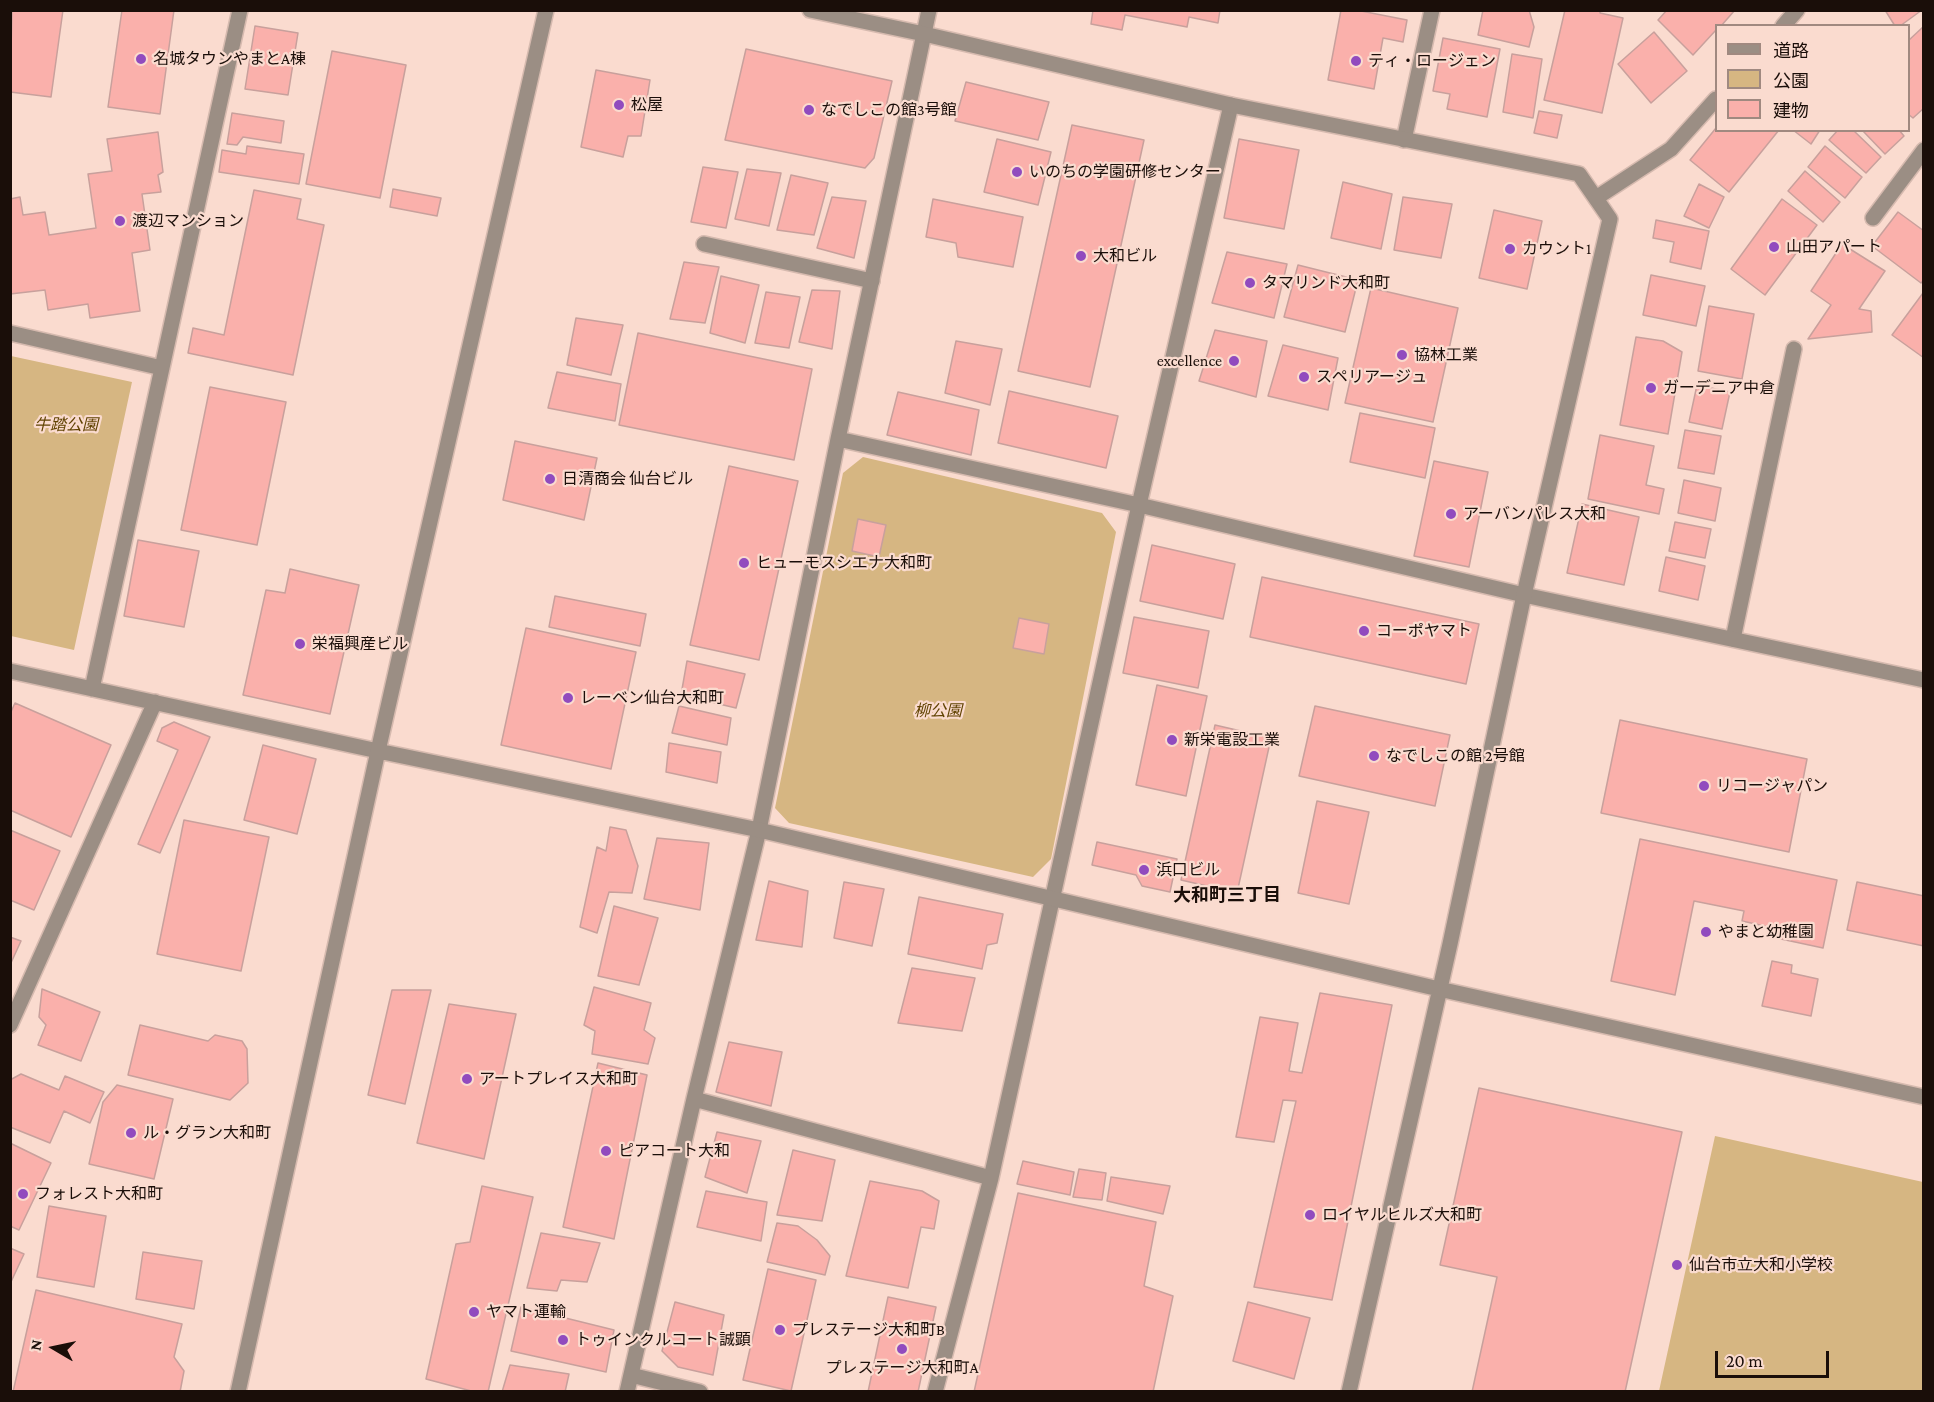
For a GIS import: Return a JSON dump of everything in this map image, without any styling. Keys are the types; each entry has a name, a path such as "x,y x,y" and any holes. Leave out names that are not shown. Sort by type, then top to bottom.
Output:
{"street":[{"path":"92,689 240,10"},
{"path":"238,1392 378,751 546,10"},
{"path":"810,10 872,17 924,34 1231,105 1579,174 1610,219 1524,595 1349,1392"},
{"path":"627,1392 759,830 838,439 929,10"},
{"path":"1404,140 1432,10"},
{"path":"1785,24 1797,10"},
{"path":"1596,198 1671,149 1715,100"},
{"path":"934,1392 991,1178 1139,505 1231,105"},
{"path":"1873,218 1923,150"},
{"path":"704,244 872,281"},
{"path":"10,333 162,368"},
{"path":"1733,639 1794,349"},
{"path":"838,439 1139,505 1524,595 1923,680"},
{"path":"10,671 378,751 759,830 1439,990 1923,1097"},
{"path":"10,1025 155,702"},
{"path":"694,1099 991,1178"},
{"path":"631,1375 700,1392"}],"green space":[{"name":"牛踏公園","path":"11,356 132,382 74,650 11,636"},
{"name":"柳公園","path":"863,457 1102,513 1116,532 1051,859 1033,877 789,823 775,808 843,473"},
{"path":"1715,1136 1923,1182 1923,1391 1659,1391"}],"building":[{"path":"12,10 63,10 51,97 10,92"},
{"name":"名城タウンやまとA棟","path":"122,10 174,10 160,114 108,107"},
{"path":"1093,10 1220,10 1218,23 1189,17 1187,27 1125,15 1122,30 1091,24"},
{"name":"ティ・ロージェン","path":"1341,10 1356,10 1407,20 1403,42 1383,38 1374,89 1328,80"},
{"path":"1483,10 1529,10 1534,27 1529,47 1478,35"},
{"path":"1565,10 1600,10 1600,13 1623,18 1602,113 1544,100"},
{"path":"1667,10 1735,10 1723,24 1715,24 1715,31 1693,55 1658,20"},
{"path":"1885,10 1922,10 1903,24 1894,24"},
{"path":"255,26 298,33 288,95 245,89"},
{"path":"1924,26 1924,108 1913,118 1910,116 1910,39"},
{"path":"1654,32 1687,71 1651,103 1618,64"},
{"path":"1443,38 1500,49 1487,117 1447,109 1450,94 1433,91"},
{"name":"なでしこの館3号館","path":"746,49 892,81 874,158 865,168 725,140"},
{"path":"332,51 406,65 380,198 306,184"},
{"path":"1512,54 1542,59 1533,118 1503,112"},
{"path":"596,70 650,80 641,136 628,136 623,157 581,147"},
{"path":"966,82 1049,102 1038,140 955,121"},
{"path":"1539,111 1562,115 1557,138 1534,133"},
{"path":"232,113 284,121 281,143 243,137 237,145 227,144"},
{"name":"大和ビル","path":"1072,125 1144,140 1090,387 1018,371"},
{"path":"1715,129 1715,132 1777,132 1729,192 1690,160"},
{"name":"渡辺マンション","path":"158,132 163,172 158,175 161,192 142,194 150,250 132,253 140,311 90,318 88,304 48,310 45,290 10,294 10,199 20,197 23,215 45,212 49,235 96,228 88,174 112,171 107,139"},
{"path":"1796,132 1819,132 1811,144"},
{"path":"1836,132 1855,132 1881,157 1866,173 1829,140"},
{"path":"1864,132 1901,132 1904,136 1885,154"},
{"name":"いのちの学園研修センター","path":"997,139 1051,152 1038,205 984,192"},
{"path":"1239,139 1299,150 1284,229 1224,218"},
{"path":"247,146 304,154 299,184 219,172 222,150 246,154"},
{"path":"1825,146 1862,177 1845,198 1808,167"},
{"path":"703,167 738,172 726,228 691,222"},
{"path":"747,169 781,173 769,226 735,219"},
{"path":"1805,171 1840,202 1823,222 1788,191"},
{"path":"791,175 828,183 814,235 777,230"},
{"path":"1343,182 1392,194 1381,249 1331,238"},
{"path":"1699,184 1724,197 1709,228 1684,216"},
{"path":"393,189 441,198 437,216 390,207"},
{"path":"254,190 301,199 297,219 324,225 293,375 188,353 193,328 224,335"},
{"path":"832,197 866,201 854,258 817,248"},
{"path":"1403,197 1452,204 1441,258 1394,250"},
{"path":"933,199 1023,217 1013,267 958,257 956,243 926,237"},
{"name":"山田アパート","path":"1782,199 1817,225 1765,295 1731,269"},
{"name":"カウント1","path":"1494,210 1542,221 1527,289 1479,278"},
{"path":"1898,212 1924,231 1924,280 1921,283 1872,246"},
{"path":"1656,220 1709,231 1701,269 1670,262 1674,242 1653,238"},
{"path":"1842,244 1885,271 1859,309 1871,311 1872,332 1808,339 1831,305 1811,291"},
{"name":"タマリンド大和町","path":"1227,252 1287,264 1274,318 1212,303"},
{"path":"684,262 719,267 705,323 670,319"},
{"path":"1298,265 1358,280 1345,332 1284,317"},
{"path":"1651,275 1705,286 1696,326 1643,315"},
{"path":"721,276 759,285 745,343 710,333"},
{"name":"協林工業","path":"1371,288 1458,308 1433,422 1345,403"},
{"path":"812,290 840,291 832,349 799,342"},
{"path":"766,292 800,297 789,348 755,343"},
{"path":"1924,293 1924,358 1892,335"},
{"path":"1709,306 1754,314 1742,379 1698,371"},
{"path":"576,318 623,325 611,375 567,365"},
{"name":"excellence","path":"1215,330 1267,341 1256,397 1199,381"},
{"path":"638,333 812,369 794,460 619,425"},
{"name":"ガーデニア中倉","path":"1636,337 1663,341 1682,352 1668,434 1620,425"},
{"path":"956,341 1002,349 990,405 945,393"},
{"name":"スペリアージュ","path":"1283,345 1338,358 1328,410 1268,396"},
{"path":"557,372 621,384 615,421 548,408"},
{"path":"1697,385 1730,392 1722,429 1689,422"},
{"path":"210,387 286,402 257,545 181,530"},
{"path":"1009,391 1118,416 1106,468 998,443"},
{"path":"898,392 979,410 971,455 887,435"},
{"path":"1360,413 1435,428 1425,478 1350,462"},
{"path":"1685,430 1721,436 1714,474 1678,468"},
{"path":"1600,435 1654,446 1646,485 1664,489 1659,514 1588,499"},
{"name":"日清商会 仙台ビル","path":"515,441 597,458 584,520 503,500"},
{"name":"アーバンパレス大和","path":"1434,461 1488,472 1469,567 1414,556"},
{"name":"ヒューモスシエナ大和町","path":"729,466 798,481 759,660 690,645"},
{"path":"1684,480 1721,488 1715,521 1678,513"},
{"path":"1582,504 1639,517 1624,585 1567,573"},
{"path":"858,519 886,525 879,557 852,551"},
{"path":"1675,522 1711,529 1705,558 1669,551"},
{"path":"138,540 199,551 184,627 124,616"},
{"path":"1152,545 1235,564 1223,619 1140,601"},
{"path":"1666,557 1705,566 1698,600 1659,591"},
{"name":"栄福興産ビル","path":"290,569 359,585 330,714 243,695 266,590 285,593"},
{"name":"コーポヤマト","path":"1262,577 1479,624 1466,684 1250,637"},
{"path":"555,596 646,614 640,646 549,627"},
{"path":"1134,617 1209,631 1198,688 1123,673"},
{"path":"1019,618 1049,624 1044,654 1013,648"},
{"name":"レーベン仙台大和町","path":"526,628 636,652 611,769 501,745"},
{"path":"687,661 745,674 736,708 681,695"},
{"name":"新栄電設工業","path":"1157,685 1207,696 1186,796 1136,785"},
{"path":"15,703 111,745 71,837 10,810 10,714"},
{"path":"679,706 731,718 727,745 672,733"},
{"name":"なでしこの館 2号館","path":"1315,706 1450,735 1435,806 1299,776"},
{"name":"リコージャパン","path":"1620,720 1807,759 1789,852 1601,813"},
{"path":"174,722 210,737 160,853 138,844 178,750 157,741 162,728"},
{"path":"1215,725 1271,738 1237,893 1181,880"},
{"path":"669,743 721,752 717,783 666,772"},
{"path":"263,745 316,759 297,834 244,820"},
{"path":"1317,801 1369,812 1349,904 1298,893"},
{"path":"184,820 269,837 241,971 157,954"},
{"path":"610,827 626,830 638,866 632,893 609,892 597,933 580,927 597,847 606,851"},
{"path":"10,830 60,851 34,910 10,900"},
{"path":"657,838 709,843 700,910 644,899"},
{"path":"1640,839 1837,880 1823,948 1767,936 1769,927 1742,921 1744,911 1694,901 1675,995 1611,981"},
{"name":"浜口ビル","path":"1097,842 1177,859 1170,892 1142,886 1136,875 1092,865"},
{"path":"769,881 808,891 802,947 756,940"},
{"path":"844,882 884,889 872,946 834,938"},
{"path":"1857,882 1924,896 1924,946 1847,930"},
{"path":"919,897 1003,914 997,943 987,945 982,969 908,954"},
{"path":"614,906 658,918 639,985 598,976"},
{"path":"10,937 21,941 10,965"},
{"path":"1772,961 1792,965 1791,973 1818,979 1811,1016 1762,1006"},
{"path":"912,968 975,978 962,1031 898,1023"},
{"path":"594,987 651,1003 644,1030 655,1038 648,1064 592,1054 595,1031 584,1025"},
{"path":"42,989 100,1012 81,1061 38,1045 46,1025 39,1017"},
{"path":"392,990 431,990 405,1104 368,1095"},
{"name":"ロイヤルヒルズ大和町","path":"1320,993 1392,1005 1332,1300 1254,1287 1296,1101 1283,1100 1274,1142 1236,1137 1260,1017 1298,1023 1289,1071 1302,1073"},
{"name":"アートプレイス大和町","path":"449,1004 516,1014 484,1159 417,1143"},
{"path":"140,1025 208,1041 215,1035 242,1041 247,1049 248,1083 230,1100 128,1075"},
{"path":"729,1042 782,1052 771,1106 716,1092"},
{"name":"ピアコート大和","path":"598,1063 647,1075 614,1239 563,1227"},
{"path":"21,1074 59,1090 65,1076 104,1092 90,1123 64,1111 50,1143 10,1127 10,1080"},
{"name":"ル・グラン大和町","path":"117,1085 173,1099 154,1179 89,1164 103,1102"},
{"path":"1479,1088 1682,1132 1625,1392 1472,1392 1497,1277 1440,1265"},
{"path":"717,1132 761,1141 747,1193 705,1177"},
{"name":"フォレスト大和町","path":"10,1143 51,1163 19,1230 10,1226"},
{"path":"793,1150 835,1160 822,1221 777,1215"},
{"path":"1023,1161 1074,1172 1070,1195 1017,1184"},
{"path":"1079,1169 1106,1173 1102,1200 1073,1197"},
{"path":"1111,1177 1170,1186 1163,1214 1107,1201"},
{"path":"870,1181 922,1191 939,1201 934,1229 921,1227 908,1288 846,1276"},
{"name":"ヤマト運輸","path":"482,1186 533,1197 488,1392 475,1392 426,1379 456,1244 470,1242"},
{"path":"706,1191 767,1202 761,1241 697,1227"},
{"path":"1018,1193 1156,1222 1144,1286 1173,1296 1153,1392 974,1392"},
{"path":"49,1206 106,1216 94,1287 37,1277"},
{"path":"777,1223 798,1226 817,1240 830,1256 825,1275 767,1262"},
{"path":"541,1233 600,1243 587,1282 561,1280 557,1291 527,1288"},
{"path":"10,1248 24,1254 10,1284"},
{"path":"143,1252 202,1261 194,1309 136,1299"},
{"name":"プレステージ大和町B","path":"768,1269 816,1280 791,1391 743,1380"},
{"path":"36,1290 182,1324 174,1357 184,1371 180,1392 13,1392"},
{"name":"プレステージ大和町A","path":"888,1297 936,1307 918,1392 868,1392"},
{"path":"675,1302 724,1315 713,1375 678,1367 662,1351"},
{"path":"1248,1302 1310,1318 1294,1379 1233,1361"},
{"name":"トゥインクルコート誠顕","path":"521,1307 614,1330 606,1372 511,1351"},
{"path":"510,1365 569,1374 565,1392 502,1392"}],"place":[{"name":"名城タウンやまとA棟","path":"141,59"},
{"name":"ティ・ロージェン","path":"1356,61"},
{"name":"松屋","path":"619,105"},
{"name":"なでしこの館3号館","path":"809,110"},
{"name":"いのちの学園研修センター","path":"1017,172"},
{"name":"渡辺マンション","path":"120,221"},
{"name":"山田アパート","path":"1774,247"},
{"name":"カウント1","path":"1510,249"},
{"name":"大和ビル","path":"1081,256"},
{"name":"タマリンド大和町","path":"1250,283"},
{"name":"協林工業","path":"1402,355"},
{"name":"excellence","path":"1234,361"},
{"name":"スペリアージュ","path":"1304,377"},
{"name":"ガーデニア中倉","path":"1651,388"},
{"name":"日清商会 仙台ビル","path":"550,479"},
{"name":"アーバンパレス大和","path":"1451,514"},
{"name":"ヒューモスシエナ大和町","path":"744,563"},
{"name":"コーポヤマト","path":"1364,631"},
{"name":"栄福興産ビル","path":"300,644"},
{"name":"レーベン仙台大和町","path":"568,698"},
{"name":"新栄電設工業","path":"1172,740"},
{"name":"なでしこの館 2号館","path":"1374,756"},
{"name":"リコージャパン","path":"1704,786"},
{"name":"浜口ビル","path":"1144,870"},
{"name":"やまと幼稚園","path":"1706,932"},
{"name":"アートプレイス大和町","path":"467,1079"},
{"name":"ル・グラン大和町","path":"131,1133"},
{"name":"ピアコート大和","path":"606,1151"},
{"name":"フォレスト大和町","path":"23,1194"},
{"name":"ロイヤルヒルズ大和町","path":"1310,1215"},
{"name":"仙台市立大和小学校","path":"1677,1265"},
{"name":"ヤマト運輸","path":"474,1312"},
{"name":"プレステージ大和町B","path":"780,1330"},
{"name":"トゥインクルコート誠顕","path":"563,1340"},
{"name":"プレステージ大和町A","path":"902,1349"}],"district":[{"name":"大和町三丁目","path":"1227,895"}]}
